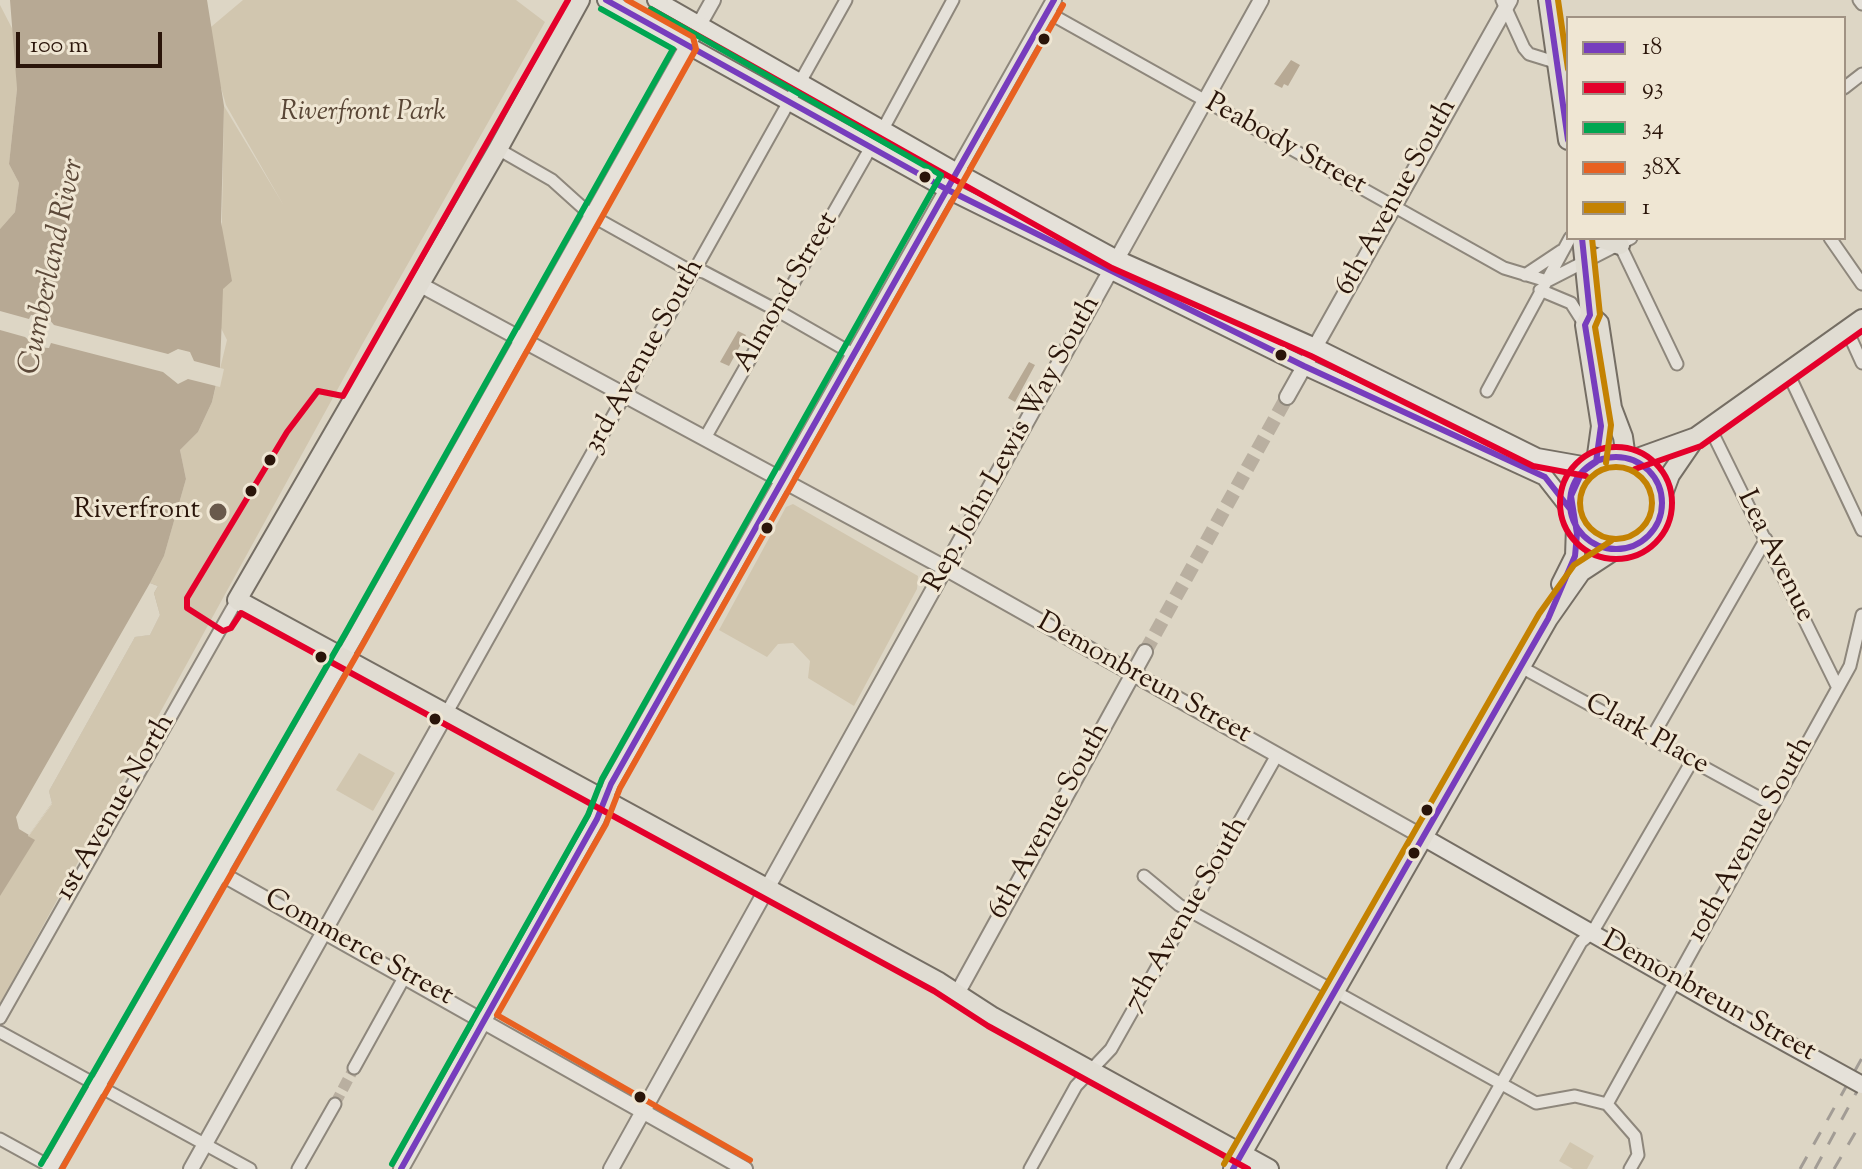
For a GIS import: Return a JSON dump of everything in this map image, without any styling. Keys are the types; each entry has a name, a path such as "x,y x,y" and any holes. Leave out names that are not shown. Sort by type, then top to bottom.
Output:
{"main road":[{"path":"580,0 498,149 237,600 958,992 993,1017 1092,1071 1237,1161 1269,1169"},
{"path":"606,0 946,189 1114,265 1315,347 1537,457 1592,464 1629,459 1703,433 1854,324"},
{"path":"656,0 1114,265 1304,366 1545,477 1593,543 1616,549"},
{"path":"1550,8 1566,125"},
{"path":"1548,619 1575,556 1574,483 1592,464 1601,426 1582,240"},
{"path":"1588,320 1599,323 1612,408 1629,459 1652,476 1661,499"},
{"path":"1237,1161 1548,619 1581,572 1616,549 1646,538 1658,520 1661,499 1670,475 1703,433"},
{"name":"Demonbreun Street","path":"1423,837 1862,1085"}],"street":[{"path":"0,1139 50,1168 343,657 713,0"},
{"name":"3rd Avenue South","path":"446,714 846,0"},
{"path":"883,129 953,0"},
{"name":"Rep. John Lewis Way South","path":"611,1169 1261,0"},
{"path":"1535,0 1550,8"},
{"path":"1508,2 1529,54 1558,63"},
{"name":"6th Avenue South","path":"1287,397 1508,2"},
{"path":"401,1169 782,480 1050,6"},
{"name":"Peabody Street","path":"1050,6 1205,101 1504,268 1525,275 1571,303 1588,320"},
{"path":"1846,86 1862,74"},
{"name":"Almond Street","path":"705,438 871,147"},
{"path":"498,149 552,180 592,216 778,311 853,354"},
{"path":"1487,391 1569,240"},
{"path":"1831,240 1862,284"},
{"path":"1545,287 1625,241 1677,364"},
{"path":"1525,275 1563,250"},
{"name":"Demonbreun Street","path":"419,284 945,568 1423,837"},
{"path":"1854,324 1862,363"},
{"path":"1788,373 1862,530"},
{"name":"Lea Avenue","path":"1703,433 1766,539 1837,686"},
{"path":"1651,739 1766,539"},
{"name":"1st Avenue North","path":"0,1018 237,600"},
{"name":"10th Avenue South","path":"1607,1104 1850,666 1862,615"},
{"name":"6th Avenue South","path":"958,992 1145,652"},
{"name":"Clark Place","path":"1521,667 1771,804"},
{"path":"191,1169 446,714"},
{"name":"7th Avenue South","path":"1030,1169 1076,1086 1111,1049 1277,755"},
{"path":"1453,1169 1581,942 1592,933 1692,761"},
{"name":"Commerce Street","path":"220,873 745,1169"},
{"path":"1144,876 1159,891 1190,911 1536,1103 1575,1096 1607,1104 1635,1136 1638,1155 1630,1169"},
{"path":"354,1068 405,976"},
{"path":"0,1032 250,1169"},
{"path":"298,1169 335,1104"}],"green space":[{"name":"Riverfront Park","path":"243,0 516,0 545,22 363,343 0,1004 0,864 28,837 52,804 49,791 135,637 150,635 160,615 150,583 164,556 186,479 180,450 198,432 212,402 227,340 220,326 224,106 284,206 226,105 205,32"},
{"path":"0,5 15,34 17,89 9,164 19,183 15,212 0,229"},
{"path":"793,504 918,576 917,589 854,706 808,678 810,661 793,643 778,644 767,657 719,630 786,507"},
{"path":"359,753 395,773 373,811 336,790"},
{"path":"1570,1142 1594,1156 1587,1169 1573,1169 1559,1161"}],"water":[{"name":"Cumberland River","path":"10,0 207,0 224,106 221,222 232,281 223,289 220,367 212,402 198,432 180,450 186,479 164,556 150,583 158,586 154,593 160,615 150,635 135,637 49,791 52,803 28,836 35,840 0,896 0,229 15,212 19,183 9,164 17,89"},
{"path":"1291,60 1300,65 1288,86 1284,84 1282,88 1274,84"},
{"path":"738,331 746,335 729,366 720,362"},
{"path":"1029,362 1035,365 1015,402 1008,398"}],"pier":[{"path":"0,311 29,319 31,315 48,318 54,325 168,354 178,349 190,352 194,361 224,369 220,387 188,379 178,384 163,372 51,343 49,348 37,347 25,337 0,330"},
{"path":"150,583 158,586 154,593 160,615 150,635 135,637 49,791 52,803 29,835 19,829 16,817"}],"tunnel":[{"path":"1145,652 1287,397"},
{"path":"335,1104 354,1068"}],"railway":[{"path":"1800,1169 1862,1058"},
{"path":"1815,1169 1862,1082"},
{"path":"1834,1169 1862,1121"}],"transit line":[{"name":"93","path":"568,0 343,396 318,391 287,432 187,598 187,608 223,631 231,628 241,613 934,991 988,1026 1248,1169"},
{"name":"18","path":"606,0 946,189 1304,366 1545,477 1570,509"},
{"name":"38X","path":"62,1169 363,644 696,49 693,37 627,0"},
{"name":"18","path":"401,1169 597,819 611,784 1054,0"},
{"name":"18","path":"1548,0 1566,126"},
{"name":"1","path":"1558,0 1566,55"},
{"name":"38X","path":"750,1160 497,1015 606,824 620,788 1063,5"},
{"name":"34","path":"41,1164 345,634 673,49 601,9"},
{"name":"93","path":"651,9 1112,268 1311,356 1533,466 1586,476"},
{"name":"34","path":"392,1164 588,815 602,779 941,175 651,9"},
{"name":"18","path":"1582,240 1590,315 1585,325 1601,426 1596,462"},
{"name":"1","path":"1592,240 1600,315 1595,327 1611,425 1606,463"},
{"name":"93","path":"1635,469 1701,446 1862,331"},
{"name":"93","path":"1616,447 1637,452 1655,464 1667,482 1672,503 1667,524 1655,542 1637,554 1616,559 1595,554 1577,542 1565,524 1560,503 1565,482 1577,464 1595,452 1616,447"},
{"name":"18","path":"1616,457 1633,461 1648,471 1658,486 1662,503 1658,520 1648,535 1633,545 1616,549 1599,545 1584,535 1574,520 1570,503 1574,486 1584,471 1599,461 1616,457"},
{"name":"18","path":"1233,1169 1548,619 1575,556 1577,534 1571,496 1582,472 1596,462"},
{"name":"1","path":"1616,467 1636,473 1646,483 1652,503 1646,523 1636,533 1616,539 1596,533 1586,523 1580,503 1586,483 1596,473 1616,467"},
{"name":"1","path":"1224,1164 1539,614 1574,565 1611,541"}],"place":[{"name":"Riverfront","path":"218,512"}]}
